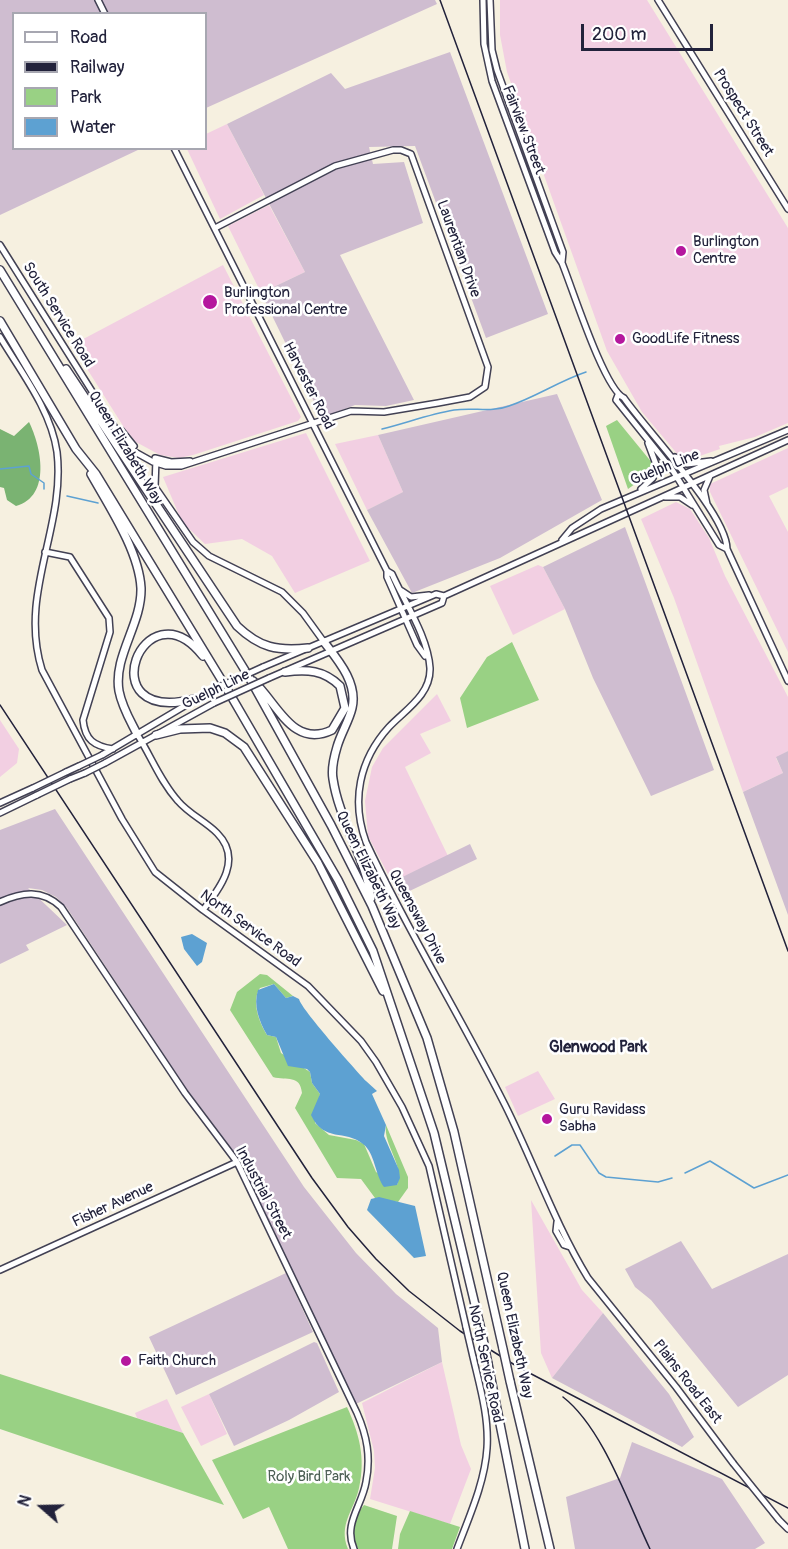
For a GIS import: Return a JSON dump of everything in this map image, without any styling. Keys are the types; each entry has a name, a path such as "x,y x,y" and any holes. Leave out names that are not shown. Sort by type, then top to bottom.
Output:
{"highway":[{"name":"Queen Elizabeth Way","path":"0,270 249,677 331,825 372,906 427,1038 454,1132 550,1549"},
{"name":"Queen Elizabeth Way","path":"0,321 76,449 96,474 227,689 338,880 373,951 437,1144 482,1334 525,1549"},
{"path":"54,358 68,371 237,626 262,646 280,650 308,648"},
{"path":"76,449 118,526 139,573 139,608 121,662 118,683 123,705 137,734"},
{"path":"194,699 167,704 151,700 142,693 134,681 132,668 141,646 162,634 180,637 192,644 227,689"},
{"path":"324,642 349,678 353,693 352,706 334,757 333,777 338,800 368,878 372,906"},
{"path":"249,677 262,688 296,730 315,734 332,730 345,708 340,686 322,673 285,672"},
{"path":"156,735 180,729 210,728 225,733 244,747 318,863 386,996 404,1043"}],"main road":[{"name":"Fairview Street","path":"483,0 484,44 492,81 555,252 562,262 607,377 618,395 618,404 677,477 719,545 727,549"},
{"name":"Fairview Street","path":"490,0 492,50 496,67 563,252 562,262"},
{"name":"Prospect Street","path":"658,0 788,209"},
{"name":"Harvester Road","path":"175,150 387,571 387,577 408,618"},
{"name":"Laurentian Drive","path":"215,228 335,166 393,150 411,154 488,367 485,387 470,397 384,412 351,411 313,423"},
{"name":"South Service Road","path":"0,245 127,444 141,456 157,461"},
{"name":"North Service Road","path":"0,337 42,407 51,427 57,452 57,482 33,624 34,645 42,670 122,819 148,862 164,880 308,986 361,1041 402,1107 429,1166 485,1411 487,1449 484,1471 457,1549"},
{"name":"Fairview Street","path":"618,395 624,398 669,454 707,506 727,541 727,549 788,681"},
{"path":"313,423 181,466 157,461 154,478 155,487 192,542 209,556 282,592 303,613 324,642"},
{"name":"Guelph Line","path":"561,542 572,528 601,509 788,430"},
{"name":"Guelph Line","path":"0,813 143,744 214,703 442,603 444,596 561,542 577,538 610,519 788,440"},
{"path":"635,493 649,483 657,471 656,460 648,442"},
{"path":"669,454 687,464 712,461"},
{"path":"707,506 704,490 710,476"},
{"path":"660,497 680,497 697,509"},
{"path":"45,552 70,557 109,618 110,632 83,720 85,732 91,742 113,749"},
{"name":"Harvester Road","path":"387,571 392,574 397,585 404,609"},
{"path":"397,585 411,597 436,594 444,596"},
{"name":"Guelph Line","path":"0,803 113,749 194,699 263,667 436,594"},
{"name":"Queensway Drive","path":"408,618 423,642 430,667 424,692 384,733 368,756 359,785 360,822 376,865 505,1104 543,1188"},
{"path":"137,734 177,801 216,833 225,845 228,871 203,910"},
{"name":"Industrial Street","path":"0,902 16,895 35,893 61,907 184,1093 237,1162 357,1413 367,1439 369,1455 366,1483 350,1528 354,1549"},
{"name":"Fisher Avenue","path":"0,1270 237,1162"},
{"name":"Plains Road East","path":"543,1188 557,1222 588,1278 788,1529"}],"shaded area":[{"path":"0,0 435,0 437,4 207,108 207,12 12,12 12,150 138,150 0,215"},
{"path":"500,0 647,0 788,228 788,423 755,437 719,446 720,449 688,460 679,456 642,412 607,351 507,72 500,35"},
{"path":"450,52 548,314 486,338 415,146 369,147 373,164 404,162 423,223 340,255 414,400 386,406 355,405 322,418 261,293 305,272 227,124 331,73 345,89"},
{"path":"227,124 264,195 220,219 187,150 207,150 207,134"},
{"path":"269,205 305,272 261,293 228,226"},
{"path":"223,265 301,417 298,421 193,455 179,458 160,455 136,442 125,429 72,345"},
{"path":"557,394 602,500 500,558 412,593 367,510 403,492 378,435"},
{"path":"306,433 370,561 295,593 272,556 242,539 205,544 182,522 163,477"},
{"path":"378,435 403,492 367,510 335,444"},
{"path":"788,448 788,487 769,496 788,532 788,652 710,492 710,484"},
{"path":"676,502 690,509 709,538 725,576 788,697 788,751 776,758 783,773 743,792 674,598 641,519"},
{"path":"625,527 714,770 651,796 593,678 565,609 543,567"},
{"path":"538,565 543,567 565,609 513,635 490,586"},
{"path":"437,694 451,721 420,734 431,753 405,767 448,856 392,882 368,836 365,801 372,767 383,748"},
{"path":"0,720 19,749 17,763 0,777"},
{"path":"788,751 788,915 743,792 783,773 776,757"},
{"path":"55,809 304,1187 356,1253 396,1294 438,1328 442,1362 356,1404 237,1156 186,1088 67,908 56,897 42,890 28,888 67,925 26,945 29,950 0,964 0,830"},
{"path":"470,844 477,859 399,896 392,882"},
{"path":"538,1071 555,1099 518,1116 505,1087"},
{"path":"531,1200 582,1290 603,1313 552,1378 541,1353"},
{"path":"681,1241 712,1289 788,1254 788,1375 738,1407 651,1300 635,1287 625,1269"},
{"path":"286,1273 313,1332 176,1395 149,1337"},
{"path":"603,1313 669,1394 694,1437 682,1447 552,1378"},
{"path":"314,1342 317,1343 339,1392 289,1420 234,1446 209,1394"},
{"path":"442,1362 461,1445 471,1469 450,1524 370,1499 375,1468 374,1451 362,1403"},
{"path":"209,1394 227,1434 201,1446 181,1407"},
{"path":"167,1399 183,1433 137,1418 135,1413"},
{"path":"632,1442 722,1479 765,1543 755,1549 575,1549 566,1497 620,1478"}],"green space":[{"path":"617,420 653,464 653,471 628,489 606,426"},
{"path":"29,422 40,456 39,481 35,492 27,501 16,506 7,500 4,488 0,487 0,429 14,436"},
{"path":"512,642 539,700 467,728 460,698 487,657"},
{"path":"260,974 267,975 293,996 286,998 274,984 260,988 256,999 257,1011 267,1035 276,1037 281,1053 310,1072 312,1083 320,1094 315,1123 329,1135 356,1140 364,1144 376,1172 397,1185 398,1170 386,1133 386,1125 408,1177 408,1188 398,1202 375,1198 361,1179 337,1178 295,1108 302,1093 299,1083 292,1079 273,1077 230,1010 237,992"},
{"path":"0,1374 183,1433 224,1505 0,1429"},
{"name":"Roly Bird Park","path":"347,1407 358,1436 362,1466 357,1496 346,1525 345,1540 348,1549 288,1549 269,1507 243,1519 212,1460"},
{"path":"364,1505 397,1516 392,1549 358,1549 353,1531 357,1515"},
{"path":"410,1511 460,1527 452,1549 398,1549 400,1534"}],"water":[{"path":"192,934 207,943 202,962 197,966 184,949 181,937"},
{"path":"274,984 286,998 293,996 299,999 329,1039 377,1091 372,1094 386,1125 384,1136 399,1170 400,1178 397,1185 384,1187 370,1153 363,1144 349,1137 328,1133 316,1124 311,1115 320,1094 312,1083 310,1072 307,1069 288,1066 276,1037 267,1035 259,1019 256,1001 258,990"},
{"path":"379,1197 415,1206 426,1256 414,1258 367,1210 371,1199"}],"waterway":[{"path":"382,429 454,410 502,408 586,372"},
{"path":"0,469 29,466 31,474 44,483 44,489"},
{"path":"67,496 98,503"},
{"path":"555,1156 572,1145 580,1145 599,1173 606,1177 658,1182 672,1178"},
{"path":"685,1173 710,1161 754,1188 788,1175"}],"railway":[{"path":"440,0 788,951"},
{"path":"0,705 312,1178 348,1227 376,1259 409,1291 460,1331 518,1367 788,1508"},
{"path":"563,1397 590,1427 602,1447 650,1549"}],"place":[{"name":"Burlington Centre","path":"681,251"},
{"name":"Burlington Professional Centre","path":"210,302"},
{"name":"GoodLife Fitness","path":"620,339"},
{"name":"Guru Ravidass Sabha","path":"547,1119"},
{"name":"Faith Church","path":"126,1361"}],"district":[{"name":"Glenwood Park","path":"598,1048"}]}
